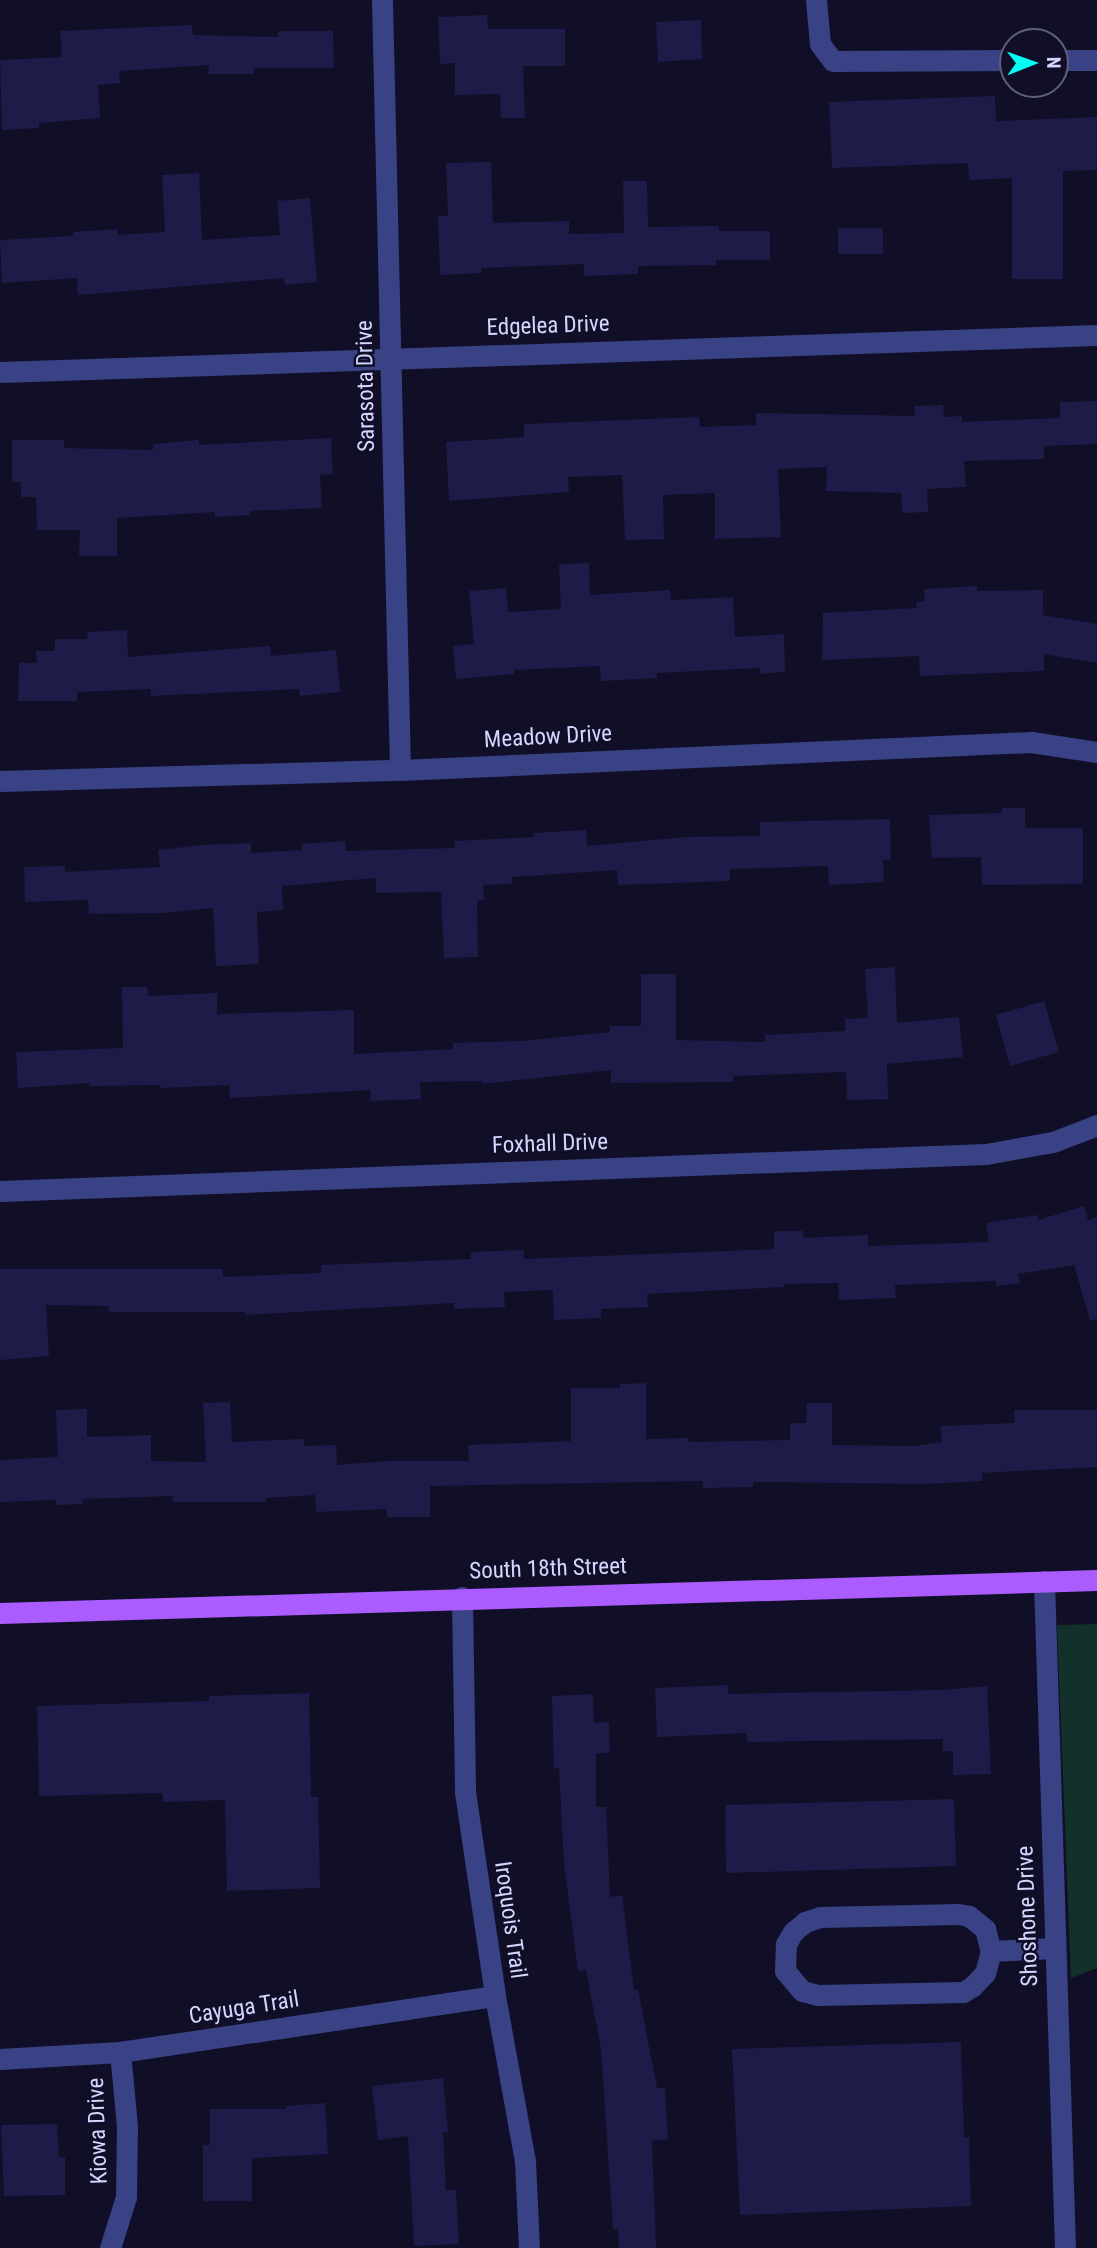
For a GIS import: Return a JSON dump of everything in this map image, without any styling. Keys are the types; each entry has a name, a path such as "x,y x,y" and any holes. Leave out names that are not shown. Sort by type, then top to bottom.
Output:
{"main road":[{"name":"South 18th Street","path":"0,1613 462,1597 1097,1580"}],"street":[{"name":"Sarasota Drive","path":"382,0 393,358 400,770"},
{"path":"816,0 820,44 833,61 999,60"},
{"path":"1069,60 1097,60"},
{"name":"Edgelea Drive","path":"0,372 1097,335"},
{"name":"Meadow Drive","path":"0,781 400,770 1031,742 1097,752"},
{"name":"Foxhall Drive","path":"0,1191 986,1154 1053,1142 1097,1125"},
{"name":"Shoshone Drive","path":"1044,1581 1065,2248"},
{"name":"Iroquois Trail","path":"462,1597 465,1792 495,1996 525,2161 528,2248"},
{"path":"970,1916 985,1929 990,1951 985,1973 973,1986 962,1992 818,1995 802,1992 785,1970 786,1944 793,1932 805,1922 820,1917 970,1916"},
{"path":"990,1951 1055,1948"},
{"name":"Cayuga Trail","path":"0,2059 120,2052 495,1996"},
{"name":"Kiowa Drive","path":"110,2248 126,2197 127,2126 120,2052"}],"green space":[{"path":"1097,1624 1097,1968 1071,1978 1057,1625"}],"building":[{"path":"487,15 488,29 565,29 565,66 523,66 525,118 501,118 500,94 455,95 455,63 440,64 438,17"},
{"path":"701,20 702,59 658,62 656,22"},
{"path":"192,25 193,35 278,37 278,31 333,31 334,68 254,68 254,74 208,74 209,65 119,71 120,83 98,85 100,118 39,123 39,128 2,130 0,60 62,57 60,31"},
{"path":"995,96 996,121 1097,117 1097,170 1063,171 1063,279 1012,279 1012,178 969,180 968,163 832,168 829,102"},
{"path":"491,162 493,223 569,221 569,234 624,233 623,181 647,181 648,227 719,226 719,231 770,231 770,260 716,260 716,265 638,266 638,274 584,276 584,264 481,268 481,273 440,275 438,216 448,216 446,163"},
{"path":"199,173 202,240 280,235 277,201 310,198 317,282 285,285 284,278 78,295 77,278 2,283 0,240 73,236 73,232 117,229 117,235 165,232 162,175"},
{"path":"838,228 883,228 883,254 838,254"},
{"path":"1097,401 1097,444 1044,446 1044,459 964,461 966,487 927,489 928,512 902,513 901,493 826,491 827,467 778,469 781,537 715,539 715,493 663,495 664,539 625,540 622,475 568,477 569,492 449,501 446,442 524,437 524,424 699,417 700,427 756,425 756,413 915,416 914,406 943,405 944,417 962,416 962,422 1060,418 1060,402"},
{"path":"331,438 333,474 320,475 322,508 250,511 250,515 215,517 215,512 117,518 117,556 79,556 80,530 37,530 36,497 21,497 21,482 12,482 12,440 64,440 64,448 153,450 153,444 199,440 199,445"},
{"path":"589,563 590,595 670,590 671,600 733,597 735,637 784,634 785,672 760,674 760,668 657,673 657,678 601,681 600,666 514,670 514,674 456,679 453,646 474,644 469,591 506,588 508,612 561,609 559,564"},
{"path":"977,586 977,591 1043,590 1043,615 1097,624 1097,663 1044,654 1044,671 920,676 919,656 822,660 823,613 917,608 916,602 925,601 924,589"},
{"path":"127,630 128,657 270,646 271,656 336,650 340,692 300,696 299,689 151,696 151,689 77,692 77,701 18,701 19,663 37,663 36,651 55,651 55,639 88,639 87,632"},
{"path":"1002,808 1025,808 1025,828 1083,828 1083,884 982,885 981,857 932,858 929,815 1002,813"},
{"path":"890,819 891,859 883,860 884,882 829,885 828,866 730,869 730,881 618,885 617,870 512,877 512,884 483,885 484,900 477,901 478,957 444,958 441,892 376,893 376,878 282,886 283,910 257,912 259,964 216,966 213,908 165,913 89,914 88,900 25,902 24,867 65,866 65,872 160,867 158,850 202,845 251,843 251,853 302,850 301,844 345,841 346,851 455,848 454,841 534,837 533,833 586,830 587,846 687,837 760,836 760,822"},
{"path":"895,967 897,1023 959,1017 963,1057 887,1064 888,1099 847,1100 846,1072 733,1076 733,1082 611,1083 611,1070 482,1084 482,1081 420,1082 421,1099 371,1101 370,1090 230,1098 229,1085 160,1088 160,1085 89,1086 89,1083 18,1088 16,1052 123,1048 122,987 147,987 148,996 217,993 217,1014 354,1010 354,1054 453,1049 453,1043 520,1041 610,1032 610,1026 641,1026 641,974 676,974 676,1040 765,1042 765,1035 845,1031 845,1019 868,1018 865,969"},
{"path":"1044,1001 1059,1052 1010,1066 996,1015"},
{"path":"1084,1206 1088,1220 1097,1217 1097,1319 1090,1320 1074,1265 1018,1274 1020,1283 996,1286 996,1281 895,1285 896,1298 839,1300 838,1283 784,1284 784,1287 647,1294 648,1307 601,1309 601,1318 554,1320 553,1290 504,1292 505,1307 454,1309 454,1303 245,1315 245,1312 109,1312 109,1306 46,1305 49,1356 0,1360 0,1269 223,1269 223,1277 321,1273 321,1265 471,1259 471,1252 524,1250 524,1259 774,1249 774,1231 803,1231 803,1238 868,1235 868,1246 989,1242 986,1223 1037,1215 1038,1220"},
{"path":"646,1383 646,1439 689,1438 689,1442 790,1440 790,1423 806,1423 807,1403 832,1403 832,1445 916,1446 942,1442 941,1426 1015,1423 1014,1410 1097,1410 1097,1467 982,1473 982,1481 925,1484 753,1482 753,1487 703,1488 703,1481 430,1486 430,1517 387,1517 387,1509 316,1512 315,1495 266,1498 266,1502 173,1502 173,1496 82,1499 83,1504 56,1505 56,1500 0,1502 0,1460 58,1457 56,1410 87,1409 87,1437 151,1435 151,1461 206,1462 203,1403 230,1402 232,1442 304,1439 304,1446 336,1445 337,1465 387,1461 469,1461 468,1445 571,1441 571,1388 620,1388 620,1384"},
{"path":"728,1685 728,1694 941,1690 987,1686 991,1774 953,1775 953,1751 943,1751 943,1739 747,1742 747,1733 657,1737 655,1688"},
{"path":"309,1693 311,1797 318,1797 320,1888 227,1891 225,1800 163,1802 163,1793 39,1796 37,1706 209,1701 209,1696"},
{"path":"593,1694 594,1723 609,1722 610,1753 596,1753 596,1807 606,1807 610,1897 622,1895 634,1990 638,1989 657,2088 665,2088 668,2139 652,2141 656,2248 619,2248 618,2229 613,2229 601,2049 586,1970 578,1971 564,1863 559,1768 554,1768 552,1696"},
{"path":"954,1799 956,1866 726,1873 725,1805"},
{"path":"961,2042 964,2137 969,2137 971,2206 740,2215 732,2049"},
{"path":"443,2078 448,2132 443,2132 446,2190 456,2190 459,2244 414,2246 408,2136 378,2140 372,2086"},
{"path":"325,2103 328,2154 252,2158 252,2201 203,2201 203,2145 210,2145 210,2109 286,2109 286,2106"},
{"path":"57,2124 59,2157 65,2157 65,2195 4,2196 1,2125"}]}
